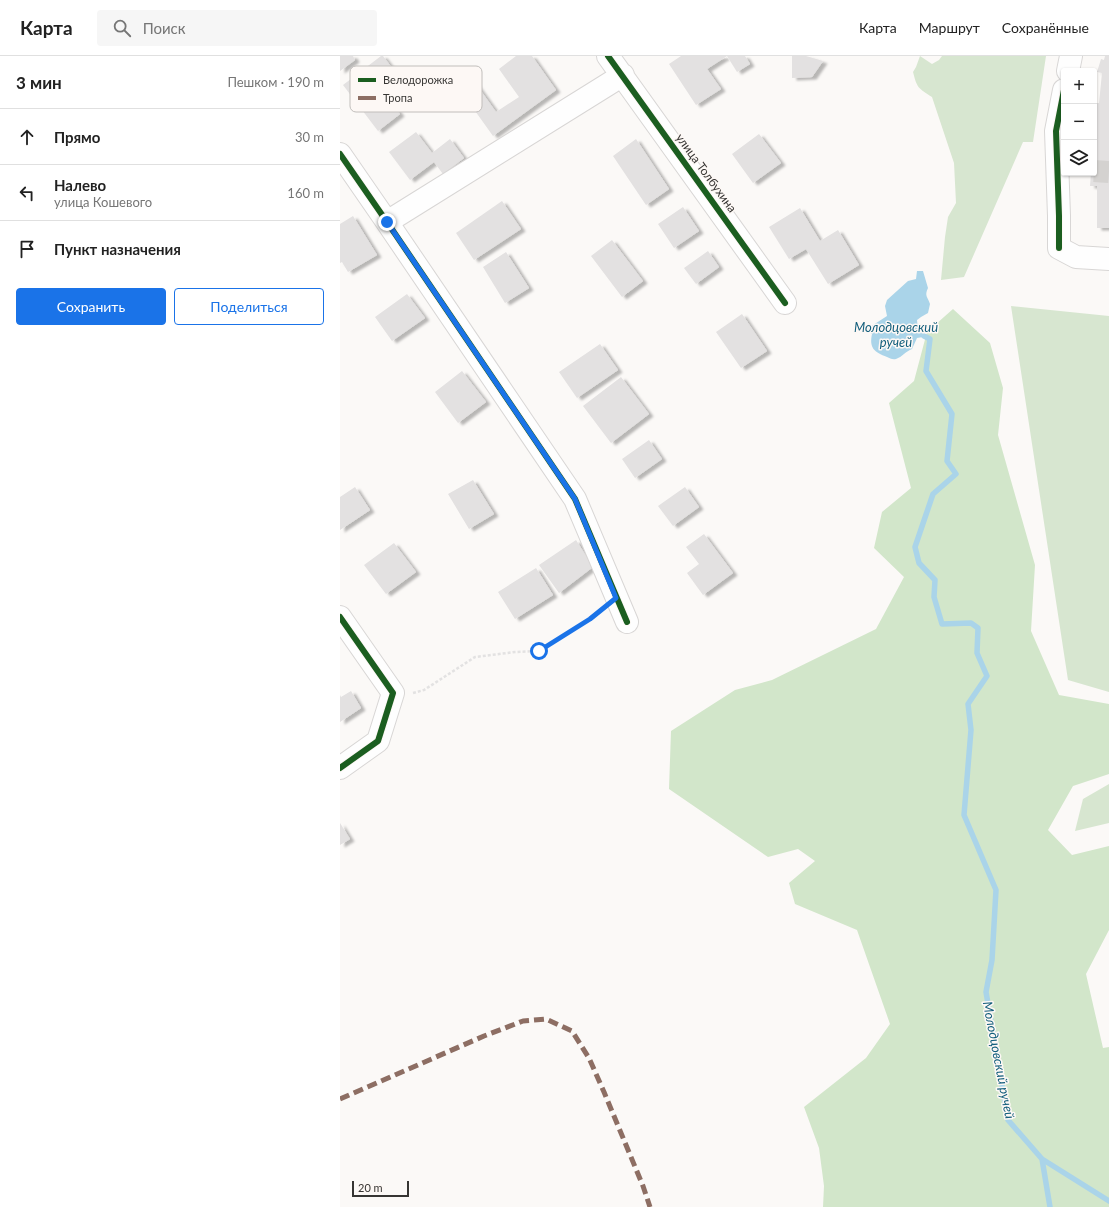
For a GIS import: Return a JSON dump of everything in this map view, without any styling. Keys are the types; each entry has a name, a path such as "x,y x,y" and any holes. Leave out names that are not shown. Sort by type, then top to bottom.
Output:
{"street":[{"name":"улица Толбухина","path":"608,56 785,303"},
{"path":"1069,68 1071,56"},
{"path":"387,222 623,75"},
{"path":"1061,104 1056,132 1061,171 1059,248 1076,257 1109,259"},
{"path":"340,154 575,499 626,622"},
{"path":"340,617 392,696 378,741 340,768"}],"path":[{"path":"392,696 424,690 475,657 515,652 539,651 590,619 616,598"}],"green space":[{"path":"920,56 932,64 939,60 942,56 1046,56 1033,142 1023,142 964,277 941,280 948,217 956,203 954,163 932,97 917,85 913,72"},
{"path":"1011,306 1109,316 1109,692 1068,680"},
{"path":"953,309 990,343 1003,388 998,435 1035,565 1031,631 1059,695 1109,704 1109,774 1073,786 1048,830 1072,855 1109,846 1109,930 1086,974 1103,1048 1109,1047 1109,1207 823,1207 824,1186 819,1148 804,1107 866,1058 890,1024 857,930 795,904 789,883 815,861 798,849 768,857 669,789 671,731 735,690 772,680 876,629 904,577 874,548 882,512 911,488 889,403 914,381 927,332"},
{"path":"1109,784 1109,823 1075,831 1083,799"}],"water":[{"name":"Молодцовский ручей","path":"917,271 923,271 928,288 926,295 930,304 928,313 917,320 918,331 922,331 930,339 923,337 917,338 912,349 898,358 892,359 874,349 871,343 872,334 867,330 887,316 885,306 887,300 908,281 916,279"}],"building":[{"path":"340,56 353,56 355,60 340,71"},
{"path":"383,56 391,66 368,66"},
{"path":"516,56 532,56 556,90 493,136 476,112 482,112 482,92 496,112 519,97 499,69"},
{"path":"681,56 727,56 707,69 721,89 696,105 669,64"},
{"path":"727,56 745,56 750,64 737,72"},
{"path":"792,56 806,56 823,61 812,77 792,78"},
{"path":"1105,56 1109,56 1109,228 1097,228 1097,186 1090,186 1091,176 1097,176 1097,103 1099,103 1102,73 1097,72 1101,59 1104,60"},
{"path":"350,80 350,94 343,85"},
{"path":"364,112 398,112 400,114 378,131"},
{"path":"416,132 432,153 450,139 464,158 443,174 434,162 410,180 389,152"},
{"path":"759,134 781,163 753,183 732,154"},
{"path":"636,139 669,189 646,205 613,156"},
{"path":"502,201 521,229 474,260 456,233"},
{"path":"683,207 699,231 674,248 658,224"},
{"path":"800,208 820,241 838,230 859,265 828,284 806,249 789,259 769,227"},
{"path":"353,216 377,255 348,272 342,262 340,263 340,224"},
{"path":"612,240 643,281 622,297 591,256"},
{"path":"708,251 719,267 696,284 684,268"},
{"path":"506,252 529,288 505,303 483,267"},
{"path":"407,294 425,318 392,341 375,317"},
{"path":"742,314 767,351 741,368 716,332"},
{"path":"600,344 618,370 577,398 559,372"},
{"path":"462,371 486,402 458,423 435,392"},
{"path":"621,377 649,414 611,443 583,406"},
{"path":"649,440 662,459 635,478 622,459"},
{"path":"473,480 494,514 469,529 448,494"},
{"path":"355,487 370,510 340,530 340,497"},
{"path":"685,487 699,507 673,526 658,506"},
{"path":"704,534 733,573 703,595 687,573 699,564 686,547"},
{"path":"576,540 593,567 559,593 539,565"},
{"path":"394,543 416,572 386,594 364,565"},
{"path":"536,568 553,595 515,619 498,592"},
{"path":"351,691 361,708 340,722 340,695 341,697"},
{"path":"340,823 350,839 340,845"}],"waterway":[{"name":"Молодцовский ручей","path":"924,336 930,339 926,371 952,414 947,461 956,474 933,494 915,547 919,563 935,580 934,597 942,624 971,623 978,628 977,653 987,676 968,704 971,730 964,815 996,890 992,960 986,992 1008,1120 1042,1159 1109,1201"},
{"path":"1042,1159 1050,1207"}],"tunnel":[{"path":"1097,171 1109,172"}],"marked path":[{"path":"340,1099 484,1036 523,1021 546,1019 572,1031 589,1058 643,1186 650,1207"}],"cycle path":[{"path":"608,56 785,303"},
{"path":"1059,248 1056,131 1061,104"},
{"path":"340,154 575,499 627,622"},
{"path":"340,617 393,693 378,741 340,768"}],"route":[{"path":"387,222 575,499 616,598 590,619 539,651"}]}
